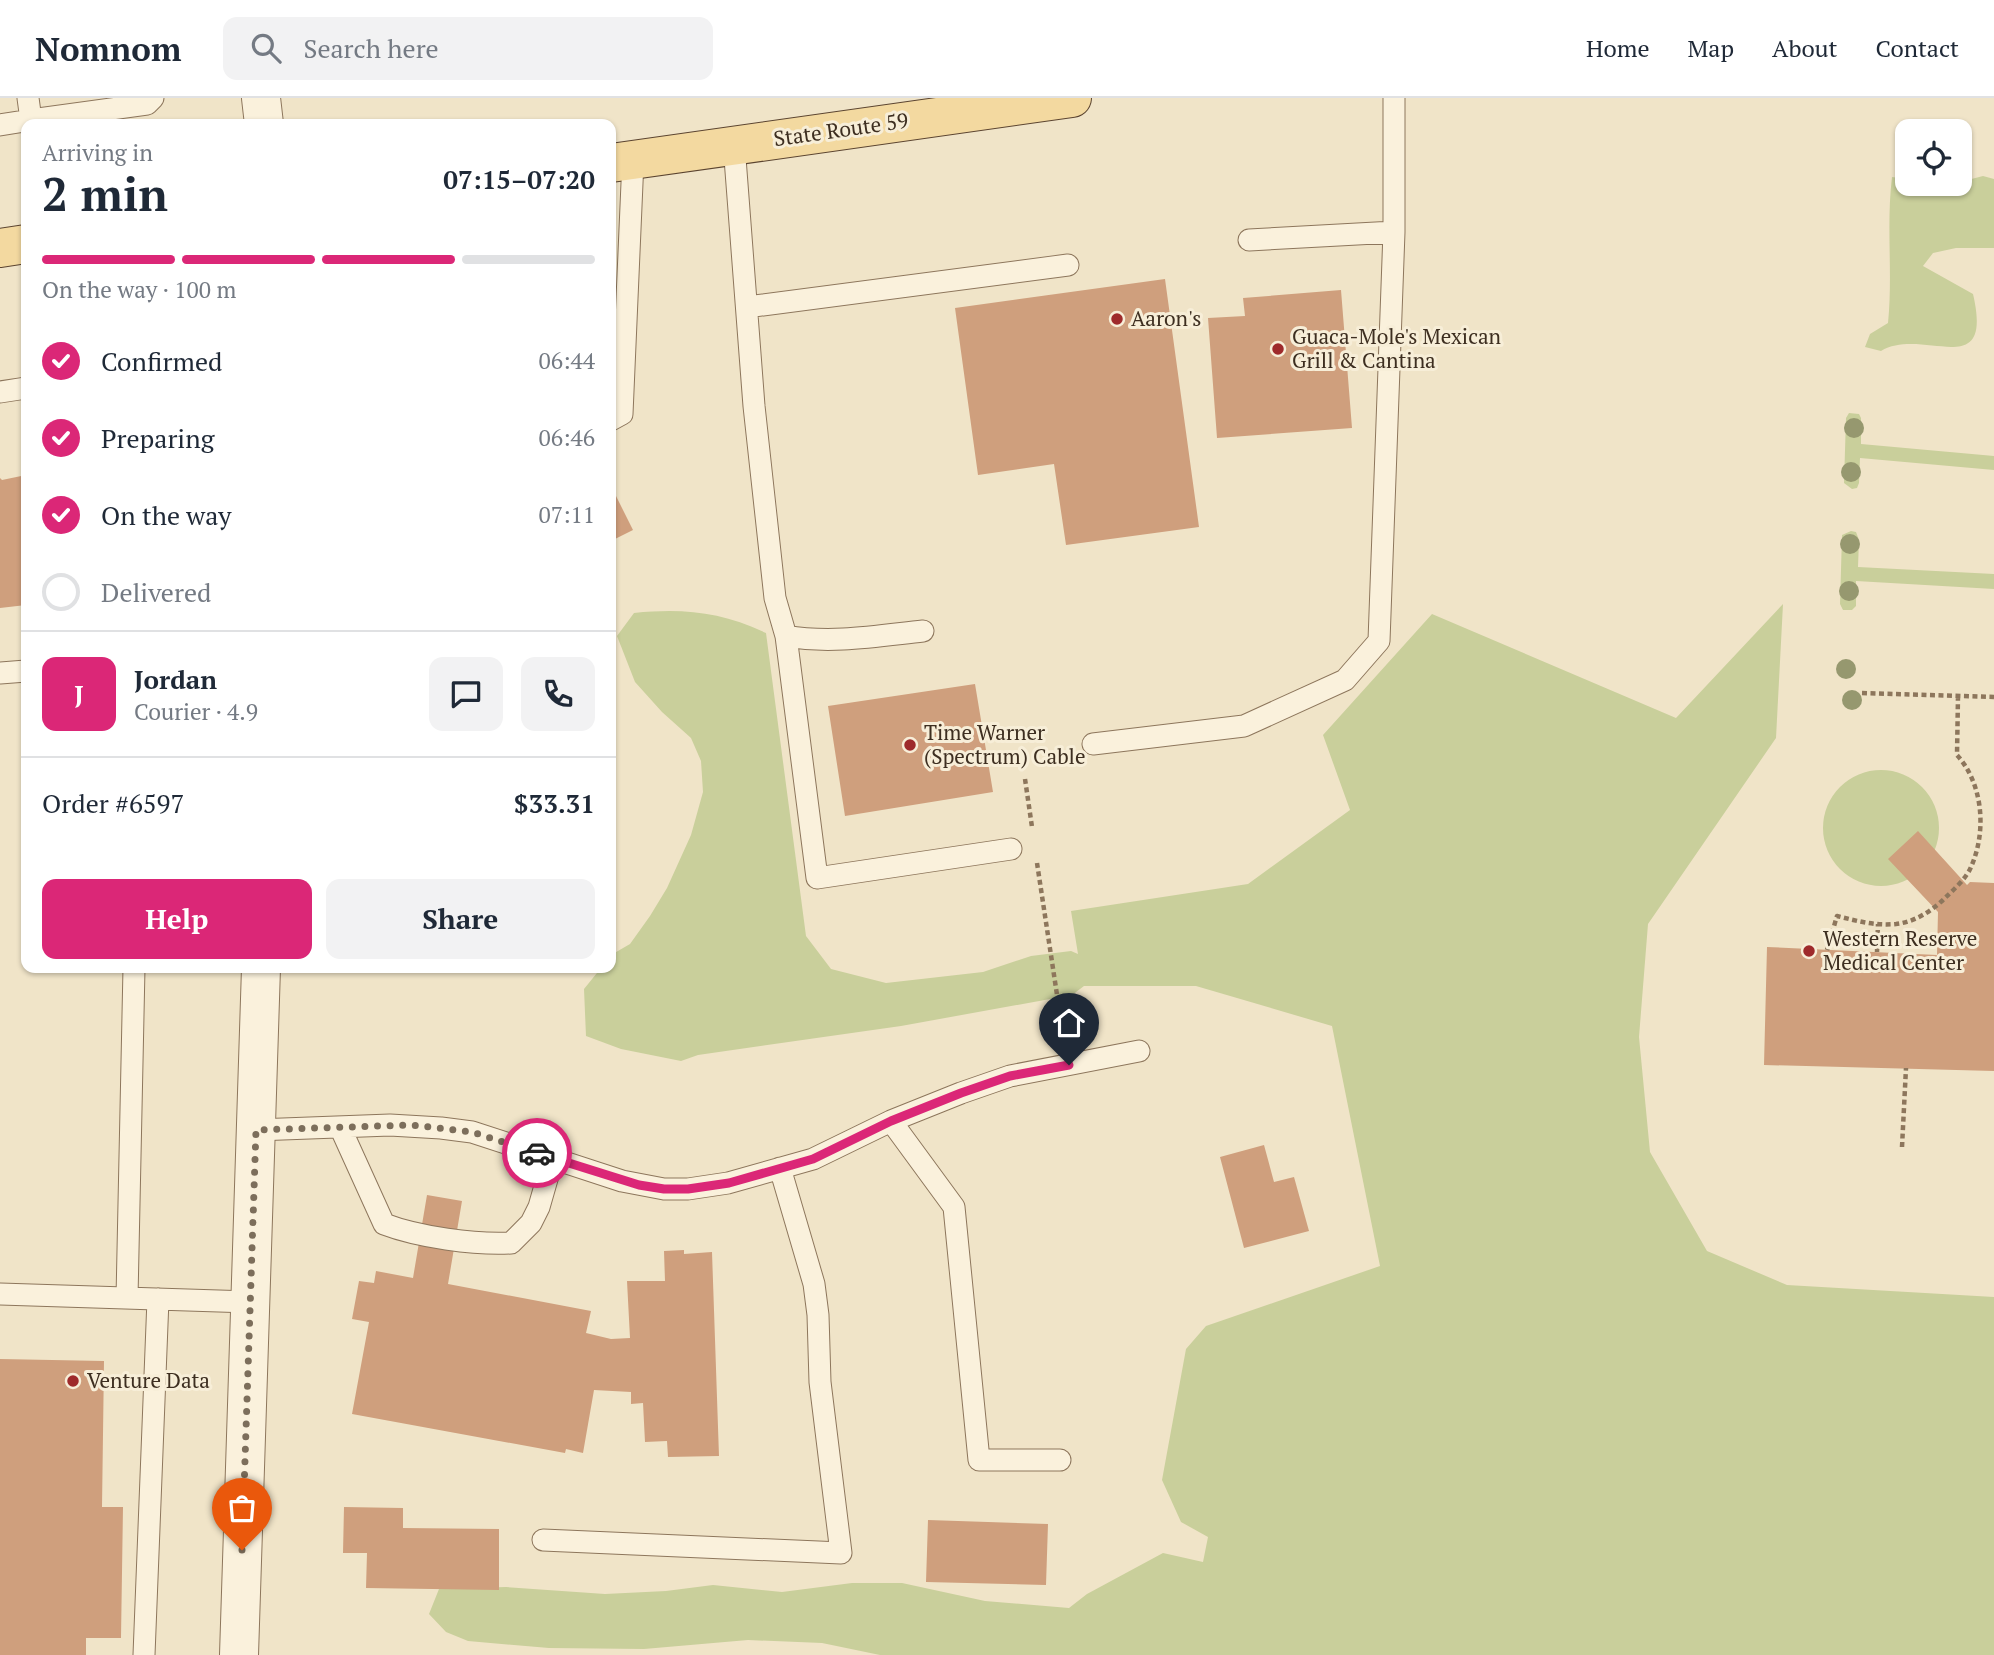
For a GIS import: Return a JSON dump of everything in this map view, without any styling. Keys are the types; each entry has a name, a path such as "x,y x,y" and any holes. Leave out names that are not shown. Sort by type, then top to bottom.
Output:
{"main road":[{"name":"State Route 59","path":"622,161 1072,98"},
{"path":"0,248 21,245"}],"street":[{"path":"261,98 263,119"},
{"path":"239,1655 261,973"}],"lane":[{"path":"28,98 31,119"},
{"path":"38,119 147,104 153,98"},
{"path":"1093,744 1244,726 1346,680 1379,641 1394,232 1394,98"},
{"path":"0,125 21,122"},
{"path":"734,145 754,406 775,597 786,636 817,878 1011,849"},
{"path":"616,417 622,414 619,302 622,161"},
{"path":"1249,240 1394,232"},
{"path":"747,307 1068,265"},
{"path":"0,392 21,389"},
{"path":"786,636 848,639 923,631"},
{"path":"0,673 21,671"},
{"path":"127,1298 134,973"},
{"path":"256,1130 412,1125 472,1132 622,1181 664,1189 688,1189 729,1183 813,1159 891,1121 1010,1076 1139,1051"},
{"path":"891,1121 954,1207 979,1460 1060,1460"},
{"path":"340,1127 384,1223 401,1230 488,1244 511,1242 531,1223 553,1158"},
{"path":"543,1541 841,1553 820,1382 814,1284 780,1168"},
{"path":"0,1294 250,1302"},
{"path":"144,1655 158,1299"}],"path":[{"path":"1862,693 1994,698"},
{"path":"1827,950 1837,916 1878,924 1898,924 1929,913 1971,867 1978,838 1980,805 1967,766 1957,755 1958,696"},
{"path":"1025,779 1033,833"},
{"path":"1037,860 1059,1009"},
{"path":"1877,952 1878,924"},
{"path":"1902,1147 1906,1068"}],"green space":[{"path":"1983,176 1994,179 1994,248 1956,248 1933,253 1923,266 1973,294 1977,321 1973,337 1964,345 1951,347 1898,345 1881,351 1865,347 1870,334 1888,323 1892,177 1895,177 1895,196 1972,196 1972,179"},
{"path":"1849,413 1859,414 1861,418 1861,444 1994,456 1994,470 1860,458 1859,483 1857,488 1852,489 1844,483 1846,418"},
{"path":"1856,532 1859,540 1858,567 1994,574 1994,589 1856,581 1856,606 1852,610 1843,610 1840,604 1842,535"},
{"path":"1783,604 1776,738 1648,924 1639,1037 1650,1152 1707,1251 1787,1285 1994,1297 1994,1655 880,1655 822,1643 748,1640 644,1649 549,1648 468,1641 446,1632 429,1614 439,1589 506,1587 605,1594 713,1585 782,1592 852,1583 902,1583 985,1601 1069,1608 1087,1594 1163,1553 1203,1562 1208,1537 1181,1522 1162,1480 1186,1349 1206,1326 1380,1266 1332,1026 1196,986 1084,986 1072,995 901,1026 698,1055 681,1061 621,1049 586,1036 584,989 597,973 616,973 616,952 630,944 667,888 691,835 703,792 701,761 691,738 662,712 635,682 617,636 634,613 702,613 733,620 766,633 806,936 831,969 886,983 983,972 1031,956 1071,951 1078,954 1071,911 1248,884 1350,810 1323,735 1432,614 1676,718"},
{"path":"1881,770 1903,774 1922,787 1935,806 1939,828 1935,850 1922,869 1903,882 1881,886 1859,882 1840,869 1827,850 1823,828 1827,806 1840,787 1859,774"}],"building":[{"path":"1165,279 1199,527 1066,545 1054,464 978,475 955,308"},
{"name":"Guaca-Mole's Mexican Grill & Cantina","path":"1341,290 1352,428 1217,438 1208,318 1245,316 1243,298"},
{"path":"21,476 21,606 0,608 0,478 2,480"},
{"path":"616,496 633,530 616,538"},
{"name":"Time Warner (Spectrum) Cable","path":"975,684 993,792 845,816 828,706"},
{"name":"Western Reserve Medical Center","path":"1918,831 1967,885 1970,882 1994,883 1994,1071 1764,1065 1767,947 1937,955 1938,912 1888,859"},
{"path":"1264,1145 1274,1182 1294,1177 1309,1231 1244,1248 1220,1157"},
{"path":"427,1195 462,1201 448,1284 591,1311 586,1333 611,1339 630,1338 627,1281 665,1281 664,1251 684,1250 684,1254 712,1252 719,1456 668,1457 667,1441 645,1442 643,1403 631,1404 631,1392 594,1390 583,1453 566,1449 565,1453 352,1414 369,1322 352,1319 359,1281 374,1283 376,1271 413,1278"},
{"path":"0,1359 104,1361 102,1507 123,1507 121,1638 86,1638 86,1655 0,1655"},
{"path":"344,1507 403,1508 403,1528 499,1529 499,1590 366,1588 367,1553 343,1553"},
{"path":"928,1520 1048,1524 1046,1585 926,1582"}],"way so far":[{"path":"242,1550 256,1130 412,1125 472,1132 537,1153"}],"place":[{"name":"Aaron's","path":"1117,319"},
{"name":"Guaca-Mole's Mexican Grill & Cantina","path":"1278,349"},
{"name":"Time Warner (Spectrum) Cable","path":"910,745"},
{"name":"Western Reserve Medical Center","path":"1809,951"},
{"name":"Venture Data","path":"73,1381"}],"route":[{"path":"537,1153 622,1181 664,1189 688,1189 729,1183 813,1159 891,1121 961,1093 1010,1076 1069,1065"}]}
